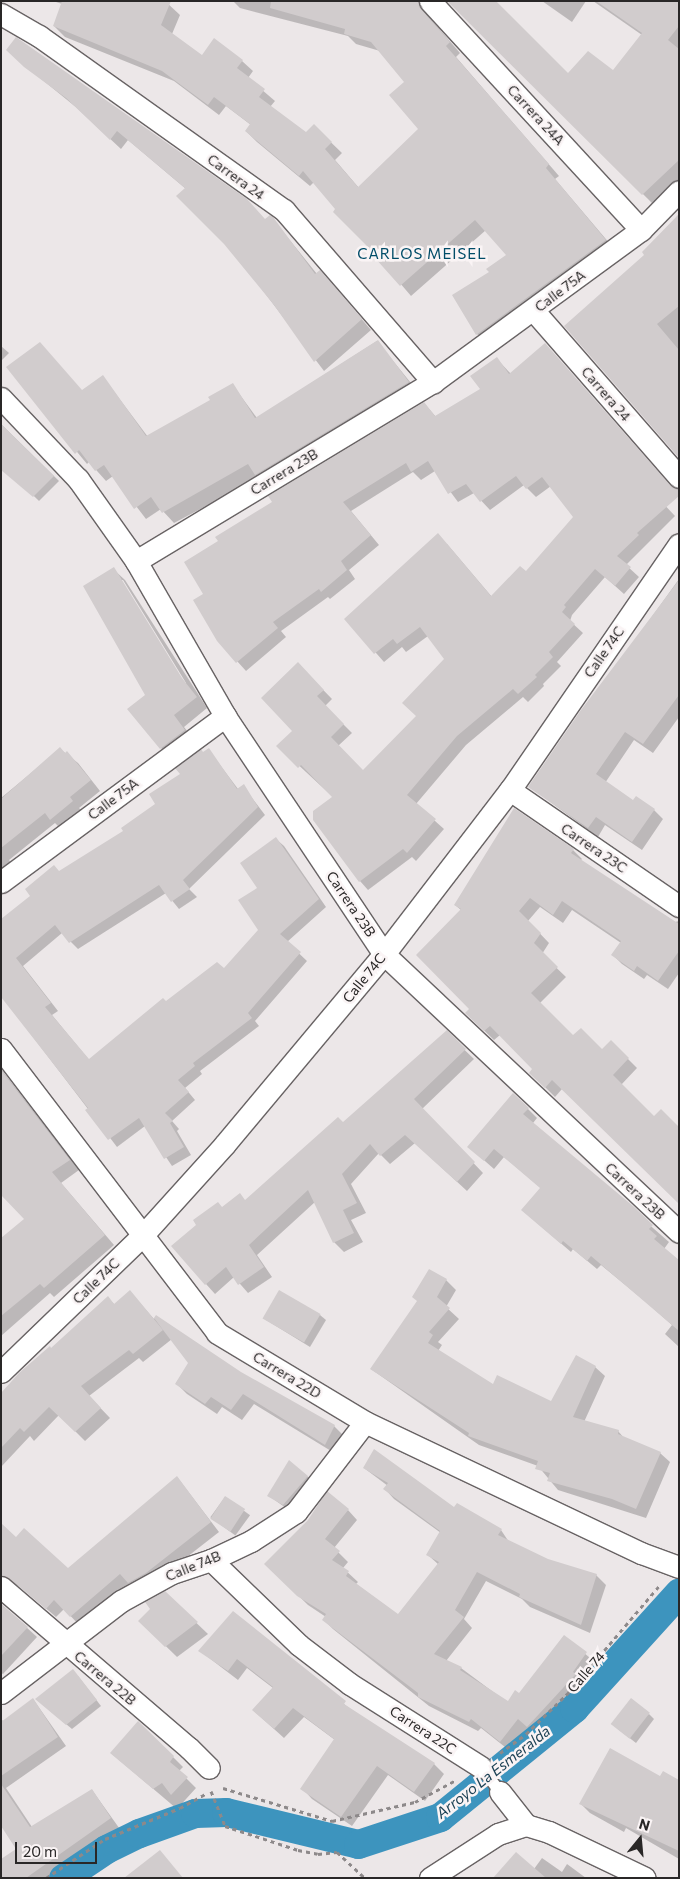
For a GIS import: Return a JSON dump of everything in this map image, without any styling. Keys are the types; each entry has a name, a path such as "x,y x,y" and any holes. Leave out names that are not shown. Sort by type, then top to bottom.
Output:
{"street":[{"name":"Carrera 24A","path":"430,1 641,230"},
{"name":"Carrera 24","path":"1,14 39,36 284,210 433,382"},
{"name":"Calle 75A","path":"433,382 534,311 641,230 679,191"},
{"name":"Carrera 24","path":"534,311 679,477"},
{"name":"Carrera 23B","path":"136,561 433,382"},
{"name":"Carrera 23B","path":"1,398 78,479 136,561 225,716 384,954 679,1232"},
{"name":"Calle 74C","path":"1,1372 142,1236 244,1122 384,954 510,790 679,544"},
{"name":"Calle 75A","path":"1,882 225,716"},
{"name":"Carrera 23C","path":"510,790 679,906"},
{"name":"Carrera 22D","path":"1,1049 217,1333 365,1422 641,1553 677,1567"},
{"name":"Calle 74B","path":"1,1693 121,1601 172,1573 212,1560 251,1541 296,1512 365,1422"},
{"name":"Carrera 22C","path":"212,1560 262,1613 350,1684 480,1767"},
{"name":"Carrera 22B","path":"1,1587 64,1644 189,1748 208,1768"},
{"name":"Carrera 22C","path":"500,1792 526,1825"},
{"path":"430,1878 498,1834 526,1825 550,1832 645,1878"}],"lane":[{"name":"Carrera 22C","path":"480,1767 500,1792"}],"path":[{"name":"Calle 74","path":"211,1791 222,1788 332,1821 349,1820 415,1802 480,1767 526,1734 568,1693 677,1567"},
{"path":"46,1878 104,1839 180,1808 211,1791 225,1826 298,1850 318,1854 337,1852 365,1878"}],"building":[{"path":"62,1 171,1 161,25 202,55 214,38 243,60 237,68 265,89 259,97 306,132 314,124 332,142 325,149 358,187 418,129 389,95 404,82 371,42 344,34 345,29 270,8 271,1 418,1 421,9 450,42 446,46 549,164 546,168 606,240 476,335 452,295 489,272 486,269 506,255 475,220 400,286 375,258 377,256 333,212 335,209 303,171 299,176 245,131 250,124 214,97 208,105 162,71 53,26"},
{"path":"447,1 496,1 568,73 588,51 613,70 642,33 596,1 679,1 679,26 668,40 679,49 679,160 642,195"},
{"path":"16,37 247,199 265,219 270,215 273,217 315,274 320,270 362,319 314,362 274,305 224,244 176,196 185,188 117,131 110,140 66,98 24,67 6,50"},
{"path":"679,214 679,306 657,324 679,350 679,458 564,326 644,255 642,252"},
{"path":"378,340 409,382 255,475 248,464 162,513 151,497 134,509 104,465 95,471 79,450 75,454 6,367 40,342 82,390 103,375 146,436 210,400 208,397 233,383 255,418"},
{"path":"545,343 670,485 679,489 679,496 637,533 639,535 617,556 631,567 615,586 595,569 564,605 566,607 562,612 575,624 549,652 553,657 535,675 537,677 518,694 513,689 457,736 407,795 436,819 407,853 403,849 359,882 313,820 313,811 332,797 301,765 298,768 276,746 292,731 261,698 298,662 324,690 317,696 344,724 331,737 363,770 416,716 402,703 444,659 420,627 397,644 393,639 374,654 344,619 438,533 491,596 520,566 526,571 573,517 542,477 526,489 516,476 480,502 466,484 448,494 428,461 411,472 406,463 343,502 371,535 341,561 347,570 321,592 319,589 273,622 278,628 236,663 217,641 193,600 203,594 184,562 218,541 215,537 272,502 268,496 424,402 435,416 480,389 470,376 497,357 509,374"},
{"path":"1,424 54,476 33,497 1,470"},
{"path":"114,567 182,678 197,697 174,715 185,730 160,749 127,709 145,695 83,586"},
{"path":"679,580 679,695 643,744 625,732 596,774 633,800 636,796 655,809 632,842 596,817 588,828 528,787 581,710"},
{"path":"60,747 65,753 67,751 91,780 70,797 73,801 50,820 45,813 1,848 1,799"},
{"path":"209,748 237,789 244,784 258,807 183,880 190,889 171,902 159,885 69,943 55,925 16,958 51,1003 45,1007 89,1059 163,998 166,1001 217,962 224,968 258,930 238,900 257,888 240,863 276,837 319,899 280,934 301,952 248,1013 252,1018 193,1063 195,1066 178,1080 189,1092 165,1113 173,1121 170,1123 184,1147 164,1159 139,1118 108,1140 85,1110 88,1108 1,997 1,919 30,896 25,889 54,865 59,871 123,831 121,828 155,804 149,794 180,774 175,768 201,749 203,752"},
{"path":"514,808 574,849 571,853 679,924 679,951 658,981 637,966 634,971 611,955 621,941 562,901 553,915 530,898 519,911 541,933 534,943 558,967 531,993 573,1035 581,1028 602,1049 611,1040 629,1058 613,1075 654,1116 661,1109 679,1127 679,1204 552,1080 545,1088 529,1073 532,1069 490,1026 484,1031 465,1013 469,1009 416,955 461,909 454,905"},
{"path":"447,1030 466,1049 414,1099 475,1162 457,1182 405,1135 380,1156 370,1144 342,1174 357,1203 343,1210 354,1233 333,1243 308,1190 249,1245 264,1267 238,1285 226,1267 205,1285 171,1246 196,1225 193,1220 218,1202 222,1207 240,1193 245,1200 338,1117 343,1122"},
{"path":"1,1070 70,1160 52,1172 105,1235 44,1288 40,1284 1,1316 1,1238 24,1219 1,1195"},
{"path":"513,1093 529,1108 523,1114 633,1206 653,1225 649,1229 657,1236 654,1239 679,1260 679,1331 591,1256 587,1261 563,1241 561,1244 521,1210 540,1188 494,1149 484,1161 467,1147"},
{"path":"429,1269 447,1279 437,1297 450,1308 429,1332 433,1335 428,1343 493,1384 497,1375 551,1401 576,1355 596,1366 573,1417 619,1430 618,1434 661,1452 636,1509 612,1499 547,1481 550,1473 535,1469 538,1461 468,1436 469,1433 370,1369 417,1301 412,1297"},
{"path":"130,1290 163,1330 133,1354 129,1350 81,1386 101,1408 75,1432 49,1407 24,1432 20,1428 1,1448 1,1393 19,1373 50,1346 51,1348 108,1296 114,1304"},
{"path":"279,1290 321,1314 304,1343 263,1319"},
{"path":"156,1315 241,1372 335,1425 325,1445 243,1394 231,1410 211,1397 205,1404 175,1384 188,1363 154,1318"},
{"path":"374,1449 454,1507 457,1503 502,1529 498,1535 548,1559 597,1574 581,1625 519,1597 520,1594 477,1572 455,1610 464,1617 434,1654 462,1667 460,1670 508,1701 515,1690 519,1693 564,1635 587,1652 573,1672 576,1674 527,1727 518,1719 500,1742 471,1719 469,1722 418,1697 418,1693 322,1620 326,1614 297,1596 264,1564 308,1520 327,1491 349,1509 325,1539 340,1551 332,1560 349,1571 346,1576 398,1614 439,1562 426,1555 440,1531 383,1489 388,1483 363,1468"},
{"path":"289,1460 308,1476 283,1505 267,1496"},
{"path":"177,1476 211,1522 146,1573 128,1583 120,1574 70,1617 54,1600 46,1609 9,1578 1,1575 1,1523 16,1537 24,1528 68,1568"},
{"path":"225,1496 245,1509 230,1532 210,1519"},
{"path":"165,1591 198,1622 165,1647 138,1621 150,1609 145,1602"},
{"path":"1,1604 28,1627 1,1656"},
{"path":"233,1611 346,1701 344,1704 435,1763 414,1792 377,1766 341,1817 300,1789 334,1739 293,1708 274,1729 252,1710 273,1687 237,1659 228,1671 198,1651"},
{"path":"73,1669 97,1700 66,1725 35,1699"},
{"path":"33,1698 58,1737 1,1776 1,1722"},
{"path":"631,1698 650,1713 630,1739 611,1724"},
{"path":"138,1721 174,1756 170,1762 188,1777 171,1795 162,1783 153,1789 110,1753"},
{"path":"610,1748 660,1776 663,1771 679,1780 679,1851 579,1804"},
{"path":"1,1784 30,1827 92,1789 111,1818 26,1878 1,1878 1,1859 16,1849 1,1826"},
{"path":"160,1850 183,1878 124,1878"},
{"path":"516,1852 546,1878 493,1878"}],"waterway":[{"name":"Arroyo La Esmeralda","path":"63,1878 106,1849 139,1833 195,1813 226,1812 358,1844 440,1817 574,1708 679,1592"}],"district":[{"name":"CARLOS MEISEL","path":"422,254"}]}
